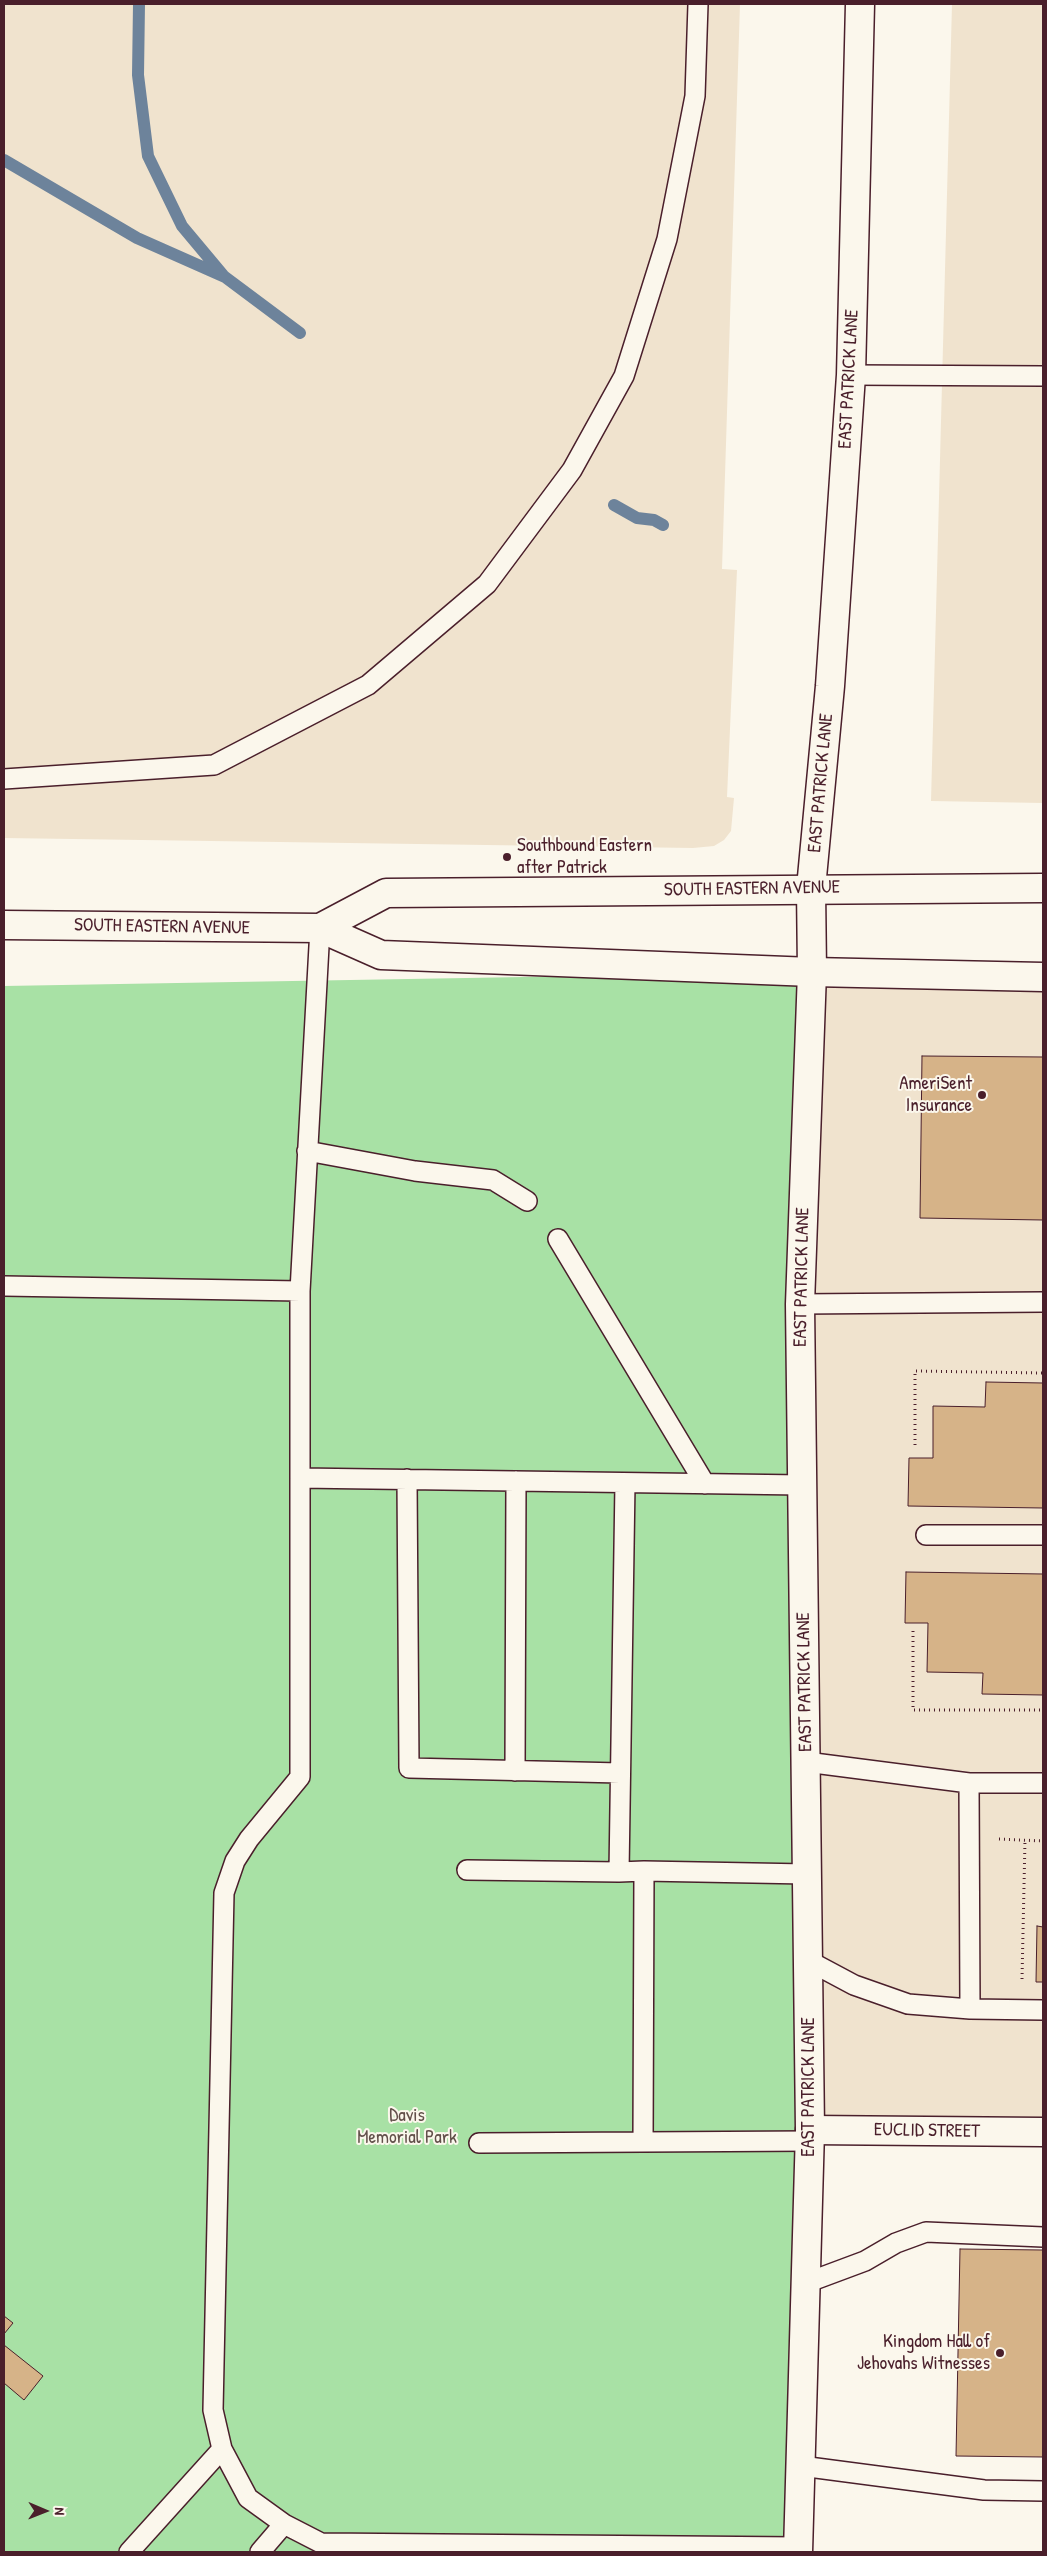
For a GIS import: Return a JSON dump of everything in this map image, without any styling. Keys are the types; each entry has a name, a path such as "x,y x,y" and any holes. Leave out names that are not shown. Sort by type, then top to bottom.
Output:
{"main road":[{"name":"EAST PATRICK LANE","path":"798,2550 810,2135 800,1304 812,972 812,888 830,676 851,376 860,4"},
{"name":"SOUTH EASTERN AVENUE","path":"320,928 386,893 812,888 1043,888"},
{"name":"SOUTH EASTERN AVENUE","path":"4,925 320,928 381,955 812,972 1043,977"},
{"name":"EUCLID STREET","path":"810,2135 1043,2132"}],"lane":[{"path":"4,779 214,765 368,685 487,584 572,470 624,376 667,239 695,96 698,4"},
{"path":"851,376 1043,376"},
{"path":"320,928 300,1291 300,1777 249,1839 235,1861 224,1894 213,2410 222,2449 248,2498 284,2524 321,2543 798,2550"},
{"path":"307,1151 415,1171 493,1180 527,1201"},
{"path":"558,1240 705,1484"},
{"path":"4,1286 300,1291"},
{"path":"800,1304 1043,1302"},
{"path":"300,1478 802,1485"},
{"path":"407,1479 409,1768 620,1773"},
{"path":"514,1771 516,1481"},
{"path":"619,1872 625,1482"},
{"path":"926,1535 1043,1535"},
{"path":"806,1762 969,1782 1043,1783"},
{"path":"969,1782 970,2010"},
{"path":"466,1870 808,1874"},
{"path":"643,2142 644,1871"},
{"path":"809,1960 854,1985 908,2004 970,2010 1043,2010"},
{"path":"479,2143 643,2142 810,2135"},
{"path":"806,2284 866,2261 896,2243 926,2232 1043,2237"},
{"path":"129,2552 222,2449"},
{"path":"801,2466 984,2490 1043,2490"},
{"path":"260,2552 284,2524"}],"path":[{"path":"915,1445 915,1371 1043,1373"},
{"path":"913,1631 913,1710 1043,1710"},
{"path":"969,1838 1043,1841"},
{"path":"1022,2010 1025,1840"}],"shaded area":[{"path":"4,4 740,4 722,569 737,570 727,797 734,798 731,831 724,840 714,846 693,848 4,838"},
{"path":"952,4 1043,4 1043,803 931,801"},
{"path":"812,972 1043,977 1043,2132 810,2130"}],"green space":[{"name":"Davis Memorial Park","path":"812,972 798,2552 4,2552 4,986"}],"building":[{"path":"922,1056 1043,1057 1043,1220 920,1218"},
{"path":"986,1382 1043,1383 1043,1508 908,1506 909,1458 933,1458 933,1406 985,1407"},
{"path":"906,1572 1043,1574 1043,1695 982,1694 983,1673 927,1672 928,1623 905,1623"},
{"path":"1037,1926 1043,1927 1043,1982 1036,1982"},
{"name":"Kingdom Hall of Jehovahs Witnesses","path":"960,2249 1043,2250 1043,2457 956,2456"},
{"path":"4,2316 13,2323 4,2334"},
{"path":"4,2345 43,2376 24,2400 4,2383"}],"waterway":[{"path":"139,4 138,75 148,156 182,226 223,275"},
{"path":"4,160 137,238 225,277 300,333"},
{"path":"614,505 637,518 654,520 663,525"}],"place":[{"name":"Southbound Eastern after Patrick","path":"507,857"},
{"name":"AmeriSent Insurance","path":"982,1095"},
{"name":"Kingdom Hall of Jehovahs Witnesses","path":"1000,2353"}]}
